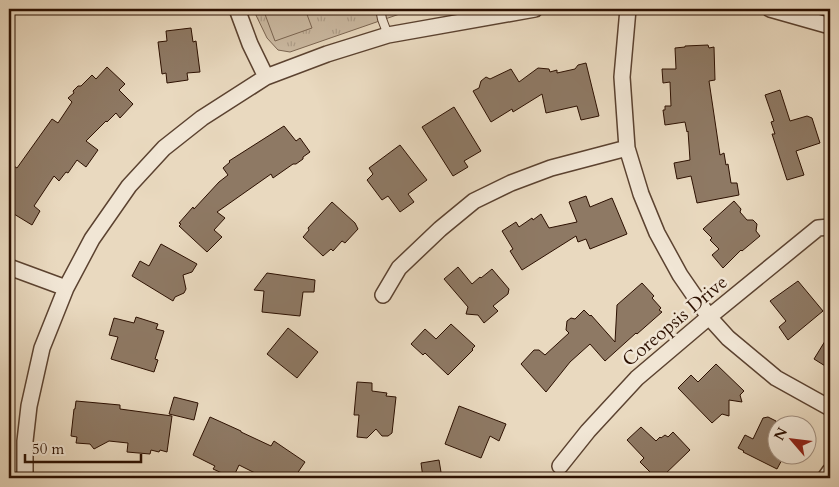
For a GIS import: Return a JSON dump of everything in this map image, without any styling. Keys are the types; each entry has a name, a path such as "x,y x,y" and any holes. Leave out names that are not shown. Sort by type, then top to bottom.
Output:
{"street":[{"path":"237,9 250,44 266,77"},
{"path":"25,478 29,406 42,348 66,288 92,239 129,186 164,148 202,118 266,77 327,54 388,35 534,9"},
{"path":"628,9 622,76 627,148 641,194 657,233 680,275 709,317 728,338 776,378 830,408"},
{"path":"770,9 830,25"},
{"path":"383,295 398,268 440,228 474,201 511,183 550,168 627,148"},
{"name":"Coreopsis Drive","path":"560,466 588,431 637,378 818,228 830,227"},
{"path":"9,267 66,288"},
{"path":"825,478 830,472"}],"lane":[{"path":"380,9 388,35"}],"green space":[{"path":"253,9 414,9 290,52 278,50 267,38"},
{"path":"263,9 305,9 312,28 275,41"}],"building":[{"path":"191,28 193,42 196,41 200,72 187,73 188,80 167,83 166,73 162,74 158,42 167,41 166,31"},
{"path":"708,45 709,48 714,47 715,80 709,81 720,155 724,153 731,183 737,183 739,195 697,203 691,176 677,179 674,163 690,160 688,131 685,122 665,125 663,110 665,110 665,106 671,106 670,82 663,83 662,69 676,69 675,48"},
{"path":"586,63 599,116 581,120 577,106 546,113 542,94 513,112 512,109 491,122 473,91 479,88 481,81 486,77 490,79 511,69 519,82 538,68 549,69 550,72 557,70 557,73 575,69 578,65"},
{"path":"107,67 125,84 119,90 133,104 120,118 116,113 86,141 98,150 86,167 77,160 68,173 66,172 59,181 54,176 34,206 40,211 32,225 9,211 9,163 17,168 52,119 58,123 72,102 68,98 74,93 73,91 92,75 96,79"},
{"path":"780,90 790,121 807,116 812,118 820,143 796,151 804,175 787,180 772,134 775,134 771,122 774,121 765,95"},
{"path":"454,107 481,151 464,161 468,167 453,176 422,127"},
{"path":"284,126 296,141 300,138 310,152 296,164 293,164 273,178 271,174 217,212 225,218 214,230 222,237 207,252 179,226 181,224 179,223 193,207 194,209 228,175 223,168 229,161"},
{"path":"400,145 427,180 408,194 414,202 400,212 388,196 382,200 367,180 373,174 369,168"},
{"path":"586,196 590,207 612,198 627,234 590,249 586,239 578,242 576,236 522,270 510,251 513,249 502,231 516,222 519,227 541,214 549,228 577,222 569,202"},
{"path":"734,201 747,220 753,220 757,224 756,231 760,236 741,250 723,268 712,255 719,249 703,229"},
{"path":"332,202 355,223 358,229 345,243 342,241 333,251 331,249 323,256 303,237 309,230 308,228"},
{"path":"161,244 197,264 192,272 183,275 186,289 184,293 175,297 173,301 132,276 140,261 149,266"},
{"path":"458,267 472,284 492,269 509,289 508,294 493,306 498,311 484,323 478,315 466,314 468,307 444,279"},
{"path":"267,273 315,280 314,292 303,292 300,316 262,312 264,291 254,290"},
{"path":"798,281 823,311 788,340 779,327 786,321 770,301"},
{"path":"642,283 654,296 652,298 661,308 659,310 662,312 605,361 590,344 570,362 546,392 521,364 534,350 539,350 545,355 569,333 566,330 567,321 571,318 575,319 584,310 591,315 615,342 617,305"},
{"path":"136,317 158,324 156,329 164,331 155,359 158,360 154,372 111,359 118,337 109,335 114,318 134,323"},
{"path":"451,324 475,346 448,375 425,353 423,355 411,344 425,329 436,339"},
{"path":"288,328 318,352 297,378 267,354"},
{"path":"830,333 830,369 814,359"},
{"path":"716,364 744,391 740,395 742,402 729,400 729,416 722,414 712,423 678,388 691,375 698,382"},
{"path":"357,382 372,383 372,391 387,393 386,396 396,397 392,433 388,436 382,436 376,429 367,438 357,437 359,415 354,415"},
{"path":"174,397 198,403 194,420 169,414"},
{"path":"76,401 120,405 120,409 172,416 167,452 151,450 150,454 127,452 128,443 109,441 94,449 90,444 76,443 77,437 71,436"},
{"path":"459,406 506,424 499,441 490,436 481,458 445,444"},
{"path":"210,417 271,446 274,441 305,462 294,478 265,478 239,465 233,478 213,469 215,466 193,455"},
{"path":"766,417 766,464 738,448 745,435 753,439 763,418"},
{"path":"641,427 656,441 665,435 668,437 673,432 690,450 661,478 656,478 640,462 644,458 627,440"},
{"path":"439,460 442,478 423,478 421,463"},
{"path":"767,464 780,464 777,469"}]}
